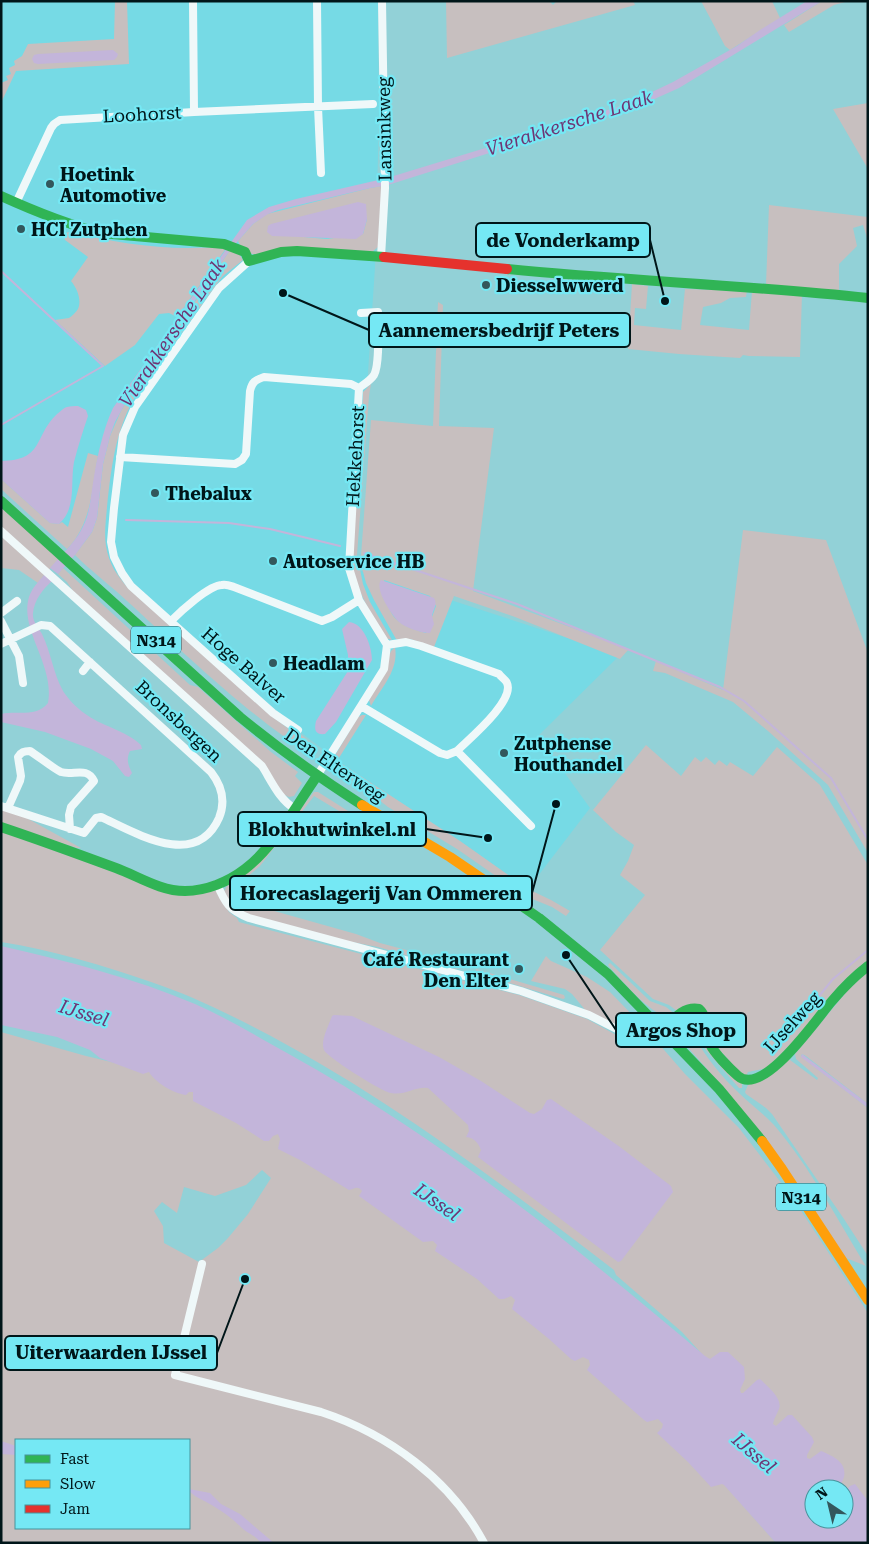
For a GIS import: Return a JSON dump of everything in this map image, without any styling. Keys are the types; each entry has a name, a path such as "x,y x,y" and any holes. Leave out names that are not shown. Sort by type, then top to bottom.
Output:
{"street":[{"path":"192,1 194,112"},
{"path":"317,1 318,107 322,172"},
{"name":"Lansinkweg","path":"382,1 385,176 382,257"},
{"name":"Loohorst","path":"16,203 51,128 60,120 373,104"},
{"path":"1,196 51,218 82,228 101,232 224,244 245,252 249,261 289,250 382,257 594,278 814,292 868,298"},
{"name":"Hoge Balver","path":"249,261 219,288 135,406 122,435 111,542 114,556 122,573 132,586 273,713 298,730"},
{"path":"359,388 369,382 376,371 378,338 378,312 361,312"},
{"name":"Hekkehorst","path":"120,457 235,464 242,460 246,454 250,391 256,379 264,377 351,384 359,388 356,464 348,558 349,568 359,600 387,645"},
{"name":"Den Elterweg","path":"1,501 240,717 281,750 370,810 450,856 539,918 608,974 728,1100 782,1169 868,1300"},
{"path":"1,531 262,766 279,794 286,803 295,809"},
{"path":"171,621 210,590 222,584 322,621 359,600"},
{"path":"1,613 17,601"},
{"path":"1,621 12,640 20,662 24,683"},
{"name":"Bronsbergen","path":"1,644 41,625 50,626 211,772 222,789 222,810 214,830 202,840 185,846 168,844 132,832 101,817 96,818 84,833 70,829 5,807 20,781 18,757 20,753 30,751 62,772 86,773 92,777 94,782 71,806 69,815 70,829"},
{"path":"1,827 56,845 173,890 197,889 217,884 234,876 253,862 295,809 384,669 387,645 406,642 421,646 499,674 507,682 508,694 501,706 456,751 447,754 440,753 361,706"},
{"path":"83,671 90,662"},
{"path":"456,751 530,826"},
{"path":"217,884 228,906 238,914 249,918 522,991 589,1015 646,1044 663,1030"},
{"name":"IJselweg","path":"663,1030 684,1010 698,1008 706,1018 711,1046 740,1079 748,1082 752,1081 788,1054 833,1000 868,966"},
{"path":"202,1264 175,1375 321,1412 383,1439 413,1459 446,1488 461,1507 484,1543"}],"shaded area":[{"path":"1,1 378,1 379,119 375,267 355,569 620,655 538,736 590,808 528,889 460,841 342,764 303,734 1,472"},
{"path":"115,1 127,1 129,64 16,71 1,103 1,83 8,80 6,76 11,74 9,68 15,65 14,61 22,56 28,44 114,39"},
{"path":"446,1 549,1 553,5 557,1 633,1 635,5 447,58"},
{"path":"701,1 772,1 780,18 730,50 725,46"},
{"path":"822,1 849,1 834,5 789,32 784,25"},
{"path":"868,103 868,169 833,109"},
{"path":"388,185 379,246 370,254 257,255 246,251 238,241 253,224 267,214","holes":["367,219 363,234 327,239 304,237"]},
{"path":"769,205 868,217 868,241 863,225 853,228 857,246 839,264 839,292 766,285"},
{"path":"70,232 158,247 227,247 177,317 169,313 159,314 135,345 105,366 55,320 69,318 78,309 78,294 71,281 88,257 65,240 65,233"},
{"path":"230,250 240,255 243,260 223,276 216,285 133,400 127,413 112,465 106,522 106,546 114,569 129,589 270,715 297,735 299,733 315,746 314,750 300,746 277,732 250,711 75,555 92,532 97,518 103,464 110,436 120,413 132,391"},
{"path":"632,284 648,286 646,309 635,308 634,325 681,330 685,289 747,291 746,297 730,298 721,303 703,307 700,325 749,330 752,291 802,294 800,357 743,355 740,358 628,349"},
{"path":"438,302 443,305 439,426 494,428 473,591 629,649 620,659 515,617 454,596 434,647 410,639 396,639 374,600 366,583 362,568 361,556 371,420 433,426","holes":["384,580 430,596 436,606 426,633 405,625 393,616 387,602"]},
{"path":"371,384 357,555 363,584 370,602 392,640 385,638 363,598 352,565 351,554 363,392"},
{"path":"88,453 98,456 90,505 82,528 67,549 1,489 1,479 50,523 59,524 62,522 68,527"},
{"path":"1,507 59,559 48,571 1,527"},
{"path":"743,530 826,540 868,653 868,853 828,785 768,731 733,702 665,673 653,671 656,661 723,690"},
{"path":"1,536 45,574 38,583 19,570 1,568"},
{"path":"63,568 190,685 198,687 271,752 298,772 295,776 302,783 294,796 289,797 283,794 203,709 73,591 58,574"},
{"path":"395,647 396,655 392,671 371,706 369,700 391,651"},
{"path":"366,715 336,761 334,757 358,717"},
{"path":"646,745 681,776 695,757 701,762 706,757 715,765 719,760 727,766 730,762 753,776 777,747 820,785 868,865 868,962 811,1025 767,1068 748,1072 745,1078 715,1045 708,1013 677,1011 669,1005 653,999 600,950 645,895 620,875 634,845 616,832 593,810"},
{"path":"342,764 460,841 528,889 570,911 566,916 552,907 525,896 457,849 388,807 347,775"},
{"path":"314,792 318,792 356,816 354,820 314,796 260,866 234,888 233,893 245,902 260,907 356,934 380,943 459,964 458,968 461,969 455,969 378,947 352,942 350,944 244,913 230,901 224,891 228,884 271,846"},
{"path":"1,809 23,816 81,848 1,824"},
{"path":"1,831 155,887 217,891 229,912 239,922 519,995 587,1019 640,1048 643,1041 586,1011 572,994 565,989 531,981 546,956 551,961 587,977 610,992 645,1028 685,1074 739,1128 792,1197 868,1313 868,1527 854,1512 854,1479 822,1479 738,1394 682,1332 616,1275 614,1270 514,1194 411,1121 305,1055 250,1025 188,996 95,964 39,949 1,942"},
{"path":"610,963 650,1001 666,1007 675,1014 669,1017 662,1015 645,1004 613,971 608,965"},
{"path":"476,969 564,995 565,998 563,999 476,973"},
{"path":"868,971 868,1104 806,1056 802,1054 801,1056 868,1108 868,1256 772,1114 745,1092 748,1085 787,1060 790,1060 817,1080 818,1078 796,1059 795,1054 848,990"},
{"path":"690,1012 701,1018 704,1025 705,1040 709,1049 742,1084 742,1088 739,1088 706,1050 696,1031 683,1015"},
{"path":"1,1032 86,1056 149,1071 192,1089 279,1134 362,1188 513,1296 588,1358 660,1420 725,1485 776,1543 1,1543","holes":["262,1170 271,1178 248,1214 228,1238 199,1262 164,1243 163,1226 154,1211 162,1202 177,1213 184,1187 215,1196 246,1185"]},
{"path":"693,1036 709,1060 733,1088 770,1121 787,1141 823,1194 866,1266 846,1258 707,1069 684,1043"}],"water":[{"name":"Vierakkersche Laak","path":"807,1 822,1 679,88 641,105 388,185 278,210 253,224 230,250 132,391 115,422 110,436 103,464 97,518 92,532 58,574 50,568 74,541 85,522 100,445 113,408 247,220 269,207 387,178 629,103 673,82 737,46"},
{"path":"113,50 118,54 114,60 38,64 34,63 32,59 34,55 38,54"},
{"path":"358,202 366,204 367,219 363,234 356,239 272,236 267,232 268,226 271,224"},
{"path":"71,406 78,406 86,410 88,416 74,462 71,503 65,518 59,524 50,523 1,479 1,461 15,460 32,452 44,431 57,414"},
{"path":"45,574 52,581 37,599 33,616 45,641 54,670 67,697 84,713 141,745 142,749 130,751 128,762 132,773 129,777 125,776 113,761 91,749 45,732 1,722 1,714 32,712 43,708 48,703 47,675 32,635 27,609 30,594"},
{"path":"381,580 434,598 435,605 432,616 434,624 430,633 414,630 399,622 388,608 382,595 379,584"},
{"path":"349,622 354,623 363,631 371,649 372,660 336,722 325,734 319,734 315,729 316,721 348,671 348,655 342,629"},
{"name":"IJssel","path":"1,946 124,978 195,1004 241,1027 343,1086 398,1120 503,1194 605,1273 705,1356 710,1359 720,1352 728,1352 744,1367 745,1379 740,1390 741,1393 760,1379 774,1392 779,1401 779,1409 773,1424 776,1426 788,1415 792,1415 812,1437 814,1442 807,1458 810,1459 821,1451 834,1457 843,1467 843,1479 804,1479 804,1529 854,1529 855,1484 868,1501 868,1543 776,1543 724,1485 711,1487 657,1433 663,1424 658,1419 647,1422 644,1420 587,1370 590,1365 589,1360 583,1357 575,1361 571,1359 512,1309 515,1300 511,1296 499,1299 477,1279 435,1251 437,1245 433,1241 423,1242 359,1196 362,1191 359,1188 349,1190 278,1149 280,1139 278,1134 269,1141 264,1141 236,1123 193,1101 193,1092 189,1092 186,1095 175,1092 160,1083 149,1072 143,1074 100,1058 90,1050 57,1037 1,1025"},
{"path":"334,1015 352,1016 439,1057 481,1081 530,1113 534,1114 542,1109 547,1100 551,1099 620,1147 671,1186 673,1192 621,1261 618,1262 478,1157 481,1150 479,1145 473,1139 466,1137 469,1131 468,1125 428,1088 419,1088 396,1094 391,1093 367,1081 327,1054 324,1050 323,1042 325,1033"},
{"path":"802,1054 868,1104 868,1108 801,1057"},
{"path":"1,1441 15,1446 15,1455 1,1454"},
{"path":"190,1489 210,1493 221,1504 240,1514 274,1543 261,1543 227,1515 194,1495"}],"waterway":[{"path":"1,271 103,366 1,425"},
{"path":"126,520 229,523 270,529 340,546"},
{"path":"364,553 517,604 720,687 744,701 831,778 868,840"},
{"path":"784,1039 833,979 868,950"}],"traffic: fast":[{"path":"1,196 50,217 101,233 224,244 245,252 249,261 281,252 297,251 384,257"},
{"path":"507,269 868,298"},
{"path":"1,501 240,717 300,763 362,805"},
{"path":"1,827 116,868 158,886 167,889 193,891 217,885 231,878 256,860 284,826 317,776"},
{"path":"500,891 539,918 608,974 719,1089 762,1141"},
{"path":"663,1030 683,1012 699,1009 706,1021 710,1044 715,1052 738,1076 749,1080 761,1076 789,1053 840,991 868,966"}],"traffic: slow":[{"path":"362,805 450,857 500,891"},
{"path":"762,1141 868,1300"}],"traffic: jam":[{"path":"384,257 507,269"}],"place":[{"name":"Hoetink Automotive","path":"50,184"},
{"name":"HCI Zutphen","path":"21,229"},
{"name":"Diesselwwerd","path":"486,285"},
{"name":"Aannemersbedrijf Peters","path":"283,293"},
{"name":"de Vonderkamp","path":"665,301"},
{"name":"Thebalux","path":"155,493"},
{"name":"Autoservice HB","path":"273,561"},
{"name":"Headlam","path":"273,663"},
{"name":"Zutphense Houthandel","path":"504,753"},
{"name":"Horecaslagerij Van Ommeren","path":"556,804"},
{"name":"Blokhutwinkel.nl","path":"488,838"},
{"name":"Argos Shop","path":"566,955"},
{"name":"Café Restaurant Den Elter","path":"519,969"},
{"name":"Uiterwaarden IJssel","path":"245,1279"}]}
